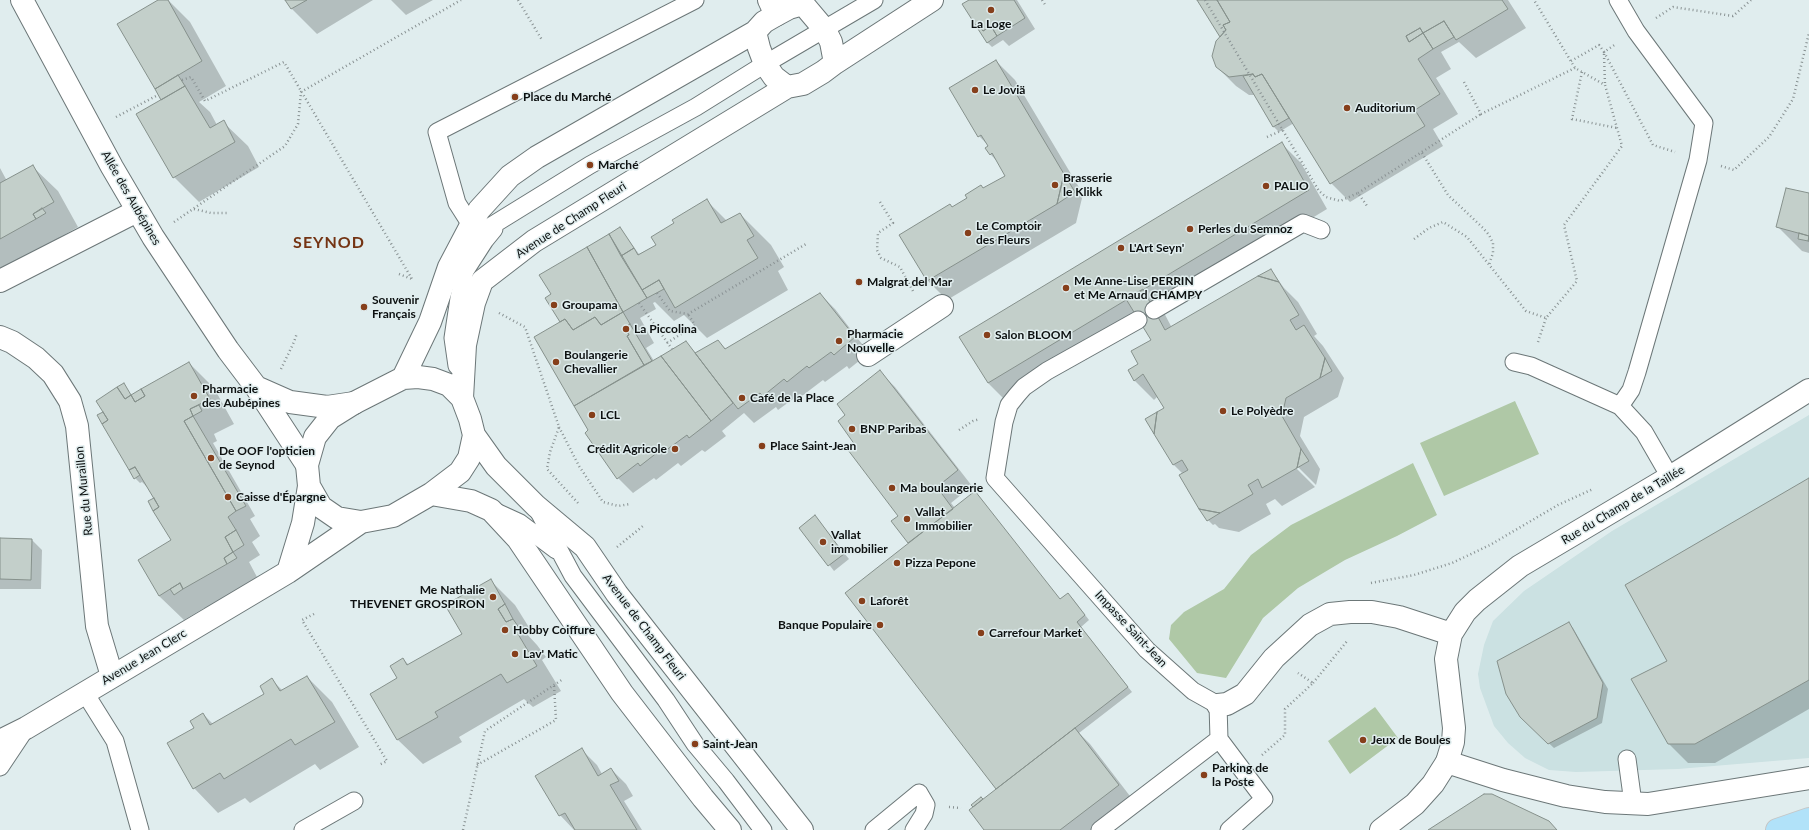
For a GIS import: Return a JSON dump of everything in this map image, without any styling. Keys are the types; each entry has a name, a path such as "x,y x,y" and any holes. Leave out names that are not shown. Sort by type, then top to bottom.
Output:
{"main road":[{"path":"1776,830 1809,819"}],"street":[{"name":"Allée des Aubépines","path":"22,0 137,211 228,350 256,387 308,476 321,507 337,518 361,522"},
{"name":"Avenue de Champ Fleuri","path":"462,398 465,345 474,303 482,281 534,241 787,88 802,84 823,72 835,62 932,0"},
{"path":"403,378 430,322 449,267 479,210 510,176 537,157 755,32 764,22 772,7 789,8 807,2 831,42 835,62"},
{"path":"755,32 765,64 774,77 787,88"},
{"path":"0,281 137,211"},
{"path":"868,355 942,306"},
{"name":"Rue du Muraillon","path":"0,337 12,342 36,358 52,374 70,401 77,426 97,626 112,676"},
{"path":"288,572 303,523 308,476 315,437 330,418 354,403 403,378 418,377 433,379 449,385 462,398 470,419 474,435 469,458 460,472 431,494 393,516 361,522"},
{"name":"Allée des Aubépines","path":"256,387 290,402 327,407 354,403"},
{"name":"Rue du Champ de la Taillée","path":"1451,634 1465,612 1477,600 1520,566 1670,478 1809,390"},
{"name":"Avenue de Champ Fleuri","path":"474,435 496,466 536,506 585,547 617,594 802,830"},
{"path":"431,494 471,501 491,510 518,539 622,693 703,798 730,830"},
{"name":"Avenue Jean Clerc","path":"0,741 26,728 288,572 361,522"},
{"path":"1218,705 1227,704 1245,694 1274,658 1310,625 1330,614 1372,612 1399,617 1451,634 1446,659 1454,728 1453,742 1446,762 1433,784 1415,804 1381,830"},
{"path":"1446,762 1503,780 1566,796 1605,802 1648,804 1809,778"}],"lane":[{"path":"472,225 457,203 437,132 695,0"},
{"path":"462,244 590,165 696,107 765,64 874,0"},
{"path":"1618,0 1636,31 1704,123 1698,160 1637,372 1631,390 1620,406"},
{"path":"462,398 453,338 465,271 485,240 504,219"},
{"path":"1154,310 1303,222 1321,230"},
{"name":"Impasse Saint-Jean","path":"1138,320 1046,371 1024,387 1009,405 995,478 1147,650 1193,692 1218,705"},
{"path":"1514,362 1531,366 1620,406 1644,432 1670,478"},
{"path":"536,506 573,576 661,694 695,744 726,780 763,830"},
{"path":"491,510 520,523 562,556"},
{"path":"85,693 115,741 140,830"},
{"path":"1218,705 1218,739 1264,799 1229,830"},
{"path":"0,767 26,728"},
{"path":"1100,830 1218,739"},
{"path":"1627,759 1633,803"},
{"path":"874,830 919,793 926,805 924,814 914,830"},
{"path":"303,830 354,802"}],"path":[{"path":"301,92 461,0"},
{"path":"518,0 542,40"},
{"path":"1042,0 1046,6"},
{"path":"1205,0 1319,191 1326,197 1340,202 1358,193 1481,114 1575,68"},
{"path":"1534,0 1575,68 1605,85"},
{"path":"1745,5 1746,0"},
{"path":"1604,52 1673,7 1733,16 1751,0"},
{"path":"1571,61 1599,45 1653,145 1734,170 1769,137 1793,99 1809,33"},
{"path":"1414,239 1429,228 1443,222 1467,237 1526,311 1546,318 1577,281 1564,225 1622,146 1605,85 1604,52"},
{"path":"182,80 191,77 206,100 284,62 412,279"},
{"path":"1582,72 1572,119 1617,128"},
{"path":"1464,82 1481,114"},
{"path":"153,237 285,146 298,124 301,92"},
{"path":"138,106 158,94"},
{"path":"1267,137 1283,130"},
{"path":"1422,152 1448,195 1489,235 1493,243 1489,266"},
{"path":"1358,193 1367,206"},
{"path":"880,202 893,223 878,232 877,250 881,258 900,267"},
{"path":"194,209 228,213"},
{"path":"657,293 670,311 688,314 806,244"},
{"path":"474,303 498,312 524,327 559,427 579,466 603,502 618,506 630,504"},
{"path":"639,303 672,349"},
{"path":"667,343 694,325 688,314"},
{"path":"294,342 297,333"},
{"path":"559,427 547,469 582,508"},
{"path":"1367,584 1414,575 1452,563 1490,545 1558,504 1594,489"},
{"path":"612,550 643,526"},
{"path":"314,614 302,620 387,761 379,765"},
{"path":"1244,772 1285,735 1285,709 1313,683 1274,658"},
{"path":"462,830 485,731 563,679"},
{"path":"476,765 556,720 554,685"}],"shaded area":[{"path":"1809,415 1809,758 1678,769 1576,772 1549,770 1525,758 1508,743 1494,726 1480,688 1478,674 1484,645 1493,621 1524,591 1612,531"}],"green space":[{"path":"1515,401 1539,454 1444,496 1420,443"},
{"path":"1413,463 1437,515 1397,536 1345,560 1298,588 1263,618 1226,678 1197,673 1169,639 1171,625 1184,612 1224,589 1251,555 1291,525"},
{"name":"Jeux de Boules","path":"1375,707 1398,738 1350,774 1328,741"}],"building":[{"path":"158,0 168,0 202,61 155,89 117,24"},
{"path":"285,0 307,0 291,9"},
{"path":"969,0 1014,0 1025,18 997,36 991,26 983,31 981,28 978,29 962,4"},
{"path":"1197,0 1217,0 1230,22 1223,25 1226,30 1220,37"},
{"path":"1217,0 1502,0 1508,9 1456,40 1444,21 1423,33 1433,49 1418,59 1440,94 1415,110 1425,126 1330,184 1262,74 1255,77 1253,74 1229,77 1216,67 1212,56 1216,41 1226,30 1223,25 1230,22","holes":["1420,28 1423,33 1409,42 1406,36"]},
{"path":"1444,21 1454,37 1433,49 1423,33"},
{"path":"991,26 997,36 987,43 978,29 981,28 983,31"},
{"path":"1420,28 1423,33 1409,42 1406,36"},
{"path":"996,60 1064,174 1057,204 927,281 899,235 950,204 952,207 967,198 965,195 981,185 983,188 1005,176 992,153 990,155 985,148 988,146 981,135 978,137 949,88"},
{"path":"1253,74 1255,77 1262,74 1289,118 1273,127 1243,76"},
{"path":"178,75 185,86 161,100 155,89"},
{"path":"185,86 210,128 224,120 235,142 173,178 136,114"},
{"path":"1282,142 1309,190 988,383 959,337"},
{"path":"33,165 54,202 33,214 36,219 0,239 0,183"},
{"path":"1064,174 1075,192 1057,204"},
{"path":"1786,188 1809,193 1809,236 1776,227"},
{"path":"707,199 721,223 740,213 754,236 747,240 758,258 675,308 659,280 642,290 621,256 634,248 638,255 656,245 651,237 674,223 672,220"},
{"path":"42,208 46,213 36,219 33,214"},
{"path":"620,227 634,248 621,256 609,234"},
{"path":"1799,233 1809,236 1808,241 1798,239"},
{"path":"609,234 647,298 623,312 587,247"},
{"path":"587,247 623,312 601,325 595,317 573,330 565,319 560,322 545,298 551,294 539,275"},
{"path":"1271,269 1279,282 1258,276"},
{"path":"1258,276 1279,282 1299,315 1290,320 1296,330 1304,325 1325,358 1320,378 1286,398 1282,416 1301,449 1297,468 1262,488 1258,479 1248,485 1253,494 1220,513 1199,509 1179,475 1188,470 1182,460 1173,465 1154,434 1157,412 1164,408 1143,374 1134,381 1128,370 1138,364 1131,351 1151,340 1126,299 1143,289 1165,330"},
{"path":"659,280 664,289 647,298 642,290"},
{"path":"820,293 855,337 834,355 831,352 809,368 807,366 787,382 784,379 763,396 760,393 738,409 695,353 718,340 725,349"},
{"path":"623,312 630,324 625,328 629,335 627,336 644,365 574,406 534,337 565,319 573,330 595,317 601,325"},
{"path":"630,324 652,361 644,365 627,336 629,335 625,328"},
{"path":"686,341 733,403 711,421 661,356"},
{"path":"661,356 711,421 689,438 687,435 665,451 663,448 640,466 638,463 617,479 585,433 588,430 574,406"},
{"path":"1325,358 1332,371 1320,378"},
{"path":"189,362 210,399 190,409 193,416 184,421 236,511 228,517 236,530 225,537 233,552 224,558 227,564 183,589 180,583 159,596 138,560 171,540 153,511 159,507 135,467 129,470 102,424 108,420 96,401 117,387 125,399 131,395 135,402 145,396 141,389"},
{"path":"880,370 958,470 937,487 953,509 908,543 891,521 898,516 848,450 855,445 838,421 845,415 837,404"},
{"path":"124,383 131,395 125,399 117,387"},
{"path":"141,389 145,396 135,402 131,395"},
{"path":"199,405 202,411 193,416 190,409"},
{"path":"103,412 108,420 102,424 97,415"},
{"path":"1157,412 1154,434 1145,419"},
{"path":"193,416 246,506 236,511 184,421"},
{"path":"1301,449 1309,461 1297,468"},
{"path":"135,467 140,475 134,479 129,470"},
{"path":"1809,478 1809,680 1695,744 1668,744 1631,679 1667,661 1625,585"},
{"name":"Carrefour Market","path":"975,491 1060,599 1068,593 1085,615 1077,622 1128,687 996,789 845,593"},
{"path":"154,498 159,507 153,511 148,501"},
{"path":"1199,509 1220,513 1207,521"},
{"path":"815,515 844,554 828,566 799,528"},
{"path":"236,530 244,545 233,552 225,537"},
{"path":"0,538 32,539 31,580 0,579"},
{"path":"233,552 237,558 227,564 224,558"},
{"path":"491,579 505,604 498,609 506,622 513,619 522,632 518,634 537,666 507,683 501,674 435,712 438,717 397,740 370,694 397,678 390,666 403,658 407,665 462,634 445,605"},
{"path":"180,583 183,589 174,595 170,589"},
{"path":"505,604 513,619 506,622 498,609"},
{"path":"1569,622 1603,683 1597,718 1548,744 1520,717 1506,694 1497,661"},
{"path":"307,676 335,722 295,745 291,739 224,779 220,773 193,789 167,743 194,728 190,721 203,713 210,725 264,694 260,686 272,678 280,691"},
{"path":"1075,728 1119,785 1060,830 984,830 969,810"},
{"path":"582,748 598,776 611,768 619,781 610,785 637,830 575,830 565,813 559,816 535,776"},
{"path":"1484,794 1492,794 1549,821 1557,830 1428,830"},
{"path":"981,797 983,799 973,807 971,805"}],"place":[{"name":"La Loge","path":"991,10"},
{"name":"Le Joviä","path":"975,90"},
{"name":"Place du Marché","path":"515,97"},
{"name":"Auditorium","path":"1347,108"},
{"name":"Marché","path":"590,165"},
{"name":"Brasserie le Klikk","path":"1055,185"},
{"name":"PALIO","path":"1266,186"},
{"name":"Perles du Semnoz","path":"1190,229"},
{"name":"Le Comptoir des Fleurs","path":"968,233"},
{"name":"L'Art Seyn'","path":"1121,248"},
{"name":"Malgrat del Mar","path":"859,282"},
{"name":"Me Anne-Lise PERRIN et Me Arnaud CHAMPY","path":"1066,288"},
{"name":"Groupama","path":"554,305"},
{"name":"Souvenir Français","path":"364,307"},
{"name":"La Piccolina","path":"626,329"},
{"name":"Salon BLOOM","path":"987,335"},
{"name":"Pharmacie Nouvelle","path":"839,341"},
{"name":"Boulangerie Chevallier","path":"556,362"},
{"name":"Pharmacie des Aubépines","path":"194,396"},
{"name":"Café de la Place","path":"742,398"},
{"name":"Le Polyèdre","path":"1223,411"},
{"name":"LCL","path":"592,415"},
{"name":"BNP Paribas","path":"852,429"},
{"name":"Place Saint-Jean","path":"762,446"},
{"name":"Crédit Agricole","path":"675,449"},
{"name":"De OOF l'opticien de Seynod","path":"211,458"},
{"name":"Ma boulangerie","path":"892,488"},
{"name":"Caisse d'Épargne","path":"228,497"},
{"name":"Vallat Immobilier","path":"907,519"},
{"name":"Vallat immobilier","path":"823,542"},
{"name":"Pizza Pepone","path":"897,563"},
{"name":"Me Nathalie THEVENET GROSPIRON","path":"493,597"},
{"name":"Laforêt","path":"862,601"},
{"name":"Banque Populaire","path":"880,625"},
{"name":"Hobby Coiffure","path":"505,630"},
{"name":"Carrefour Market","path":"981,633"},
{"name":"Lav' Matic","path":"515,654"},
{"name":"Jeux de Boules","path":"1363,740"},
{"name":"Saint-Jean","path":"695,744"},
{"name":"Parking de la Poste","path":"1204,775"}],"district":[{"name":"SEYNOD","path":"329,243"}]}
